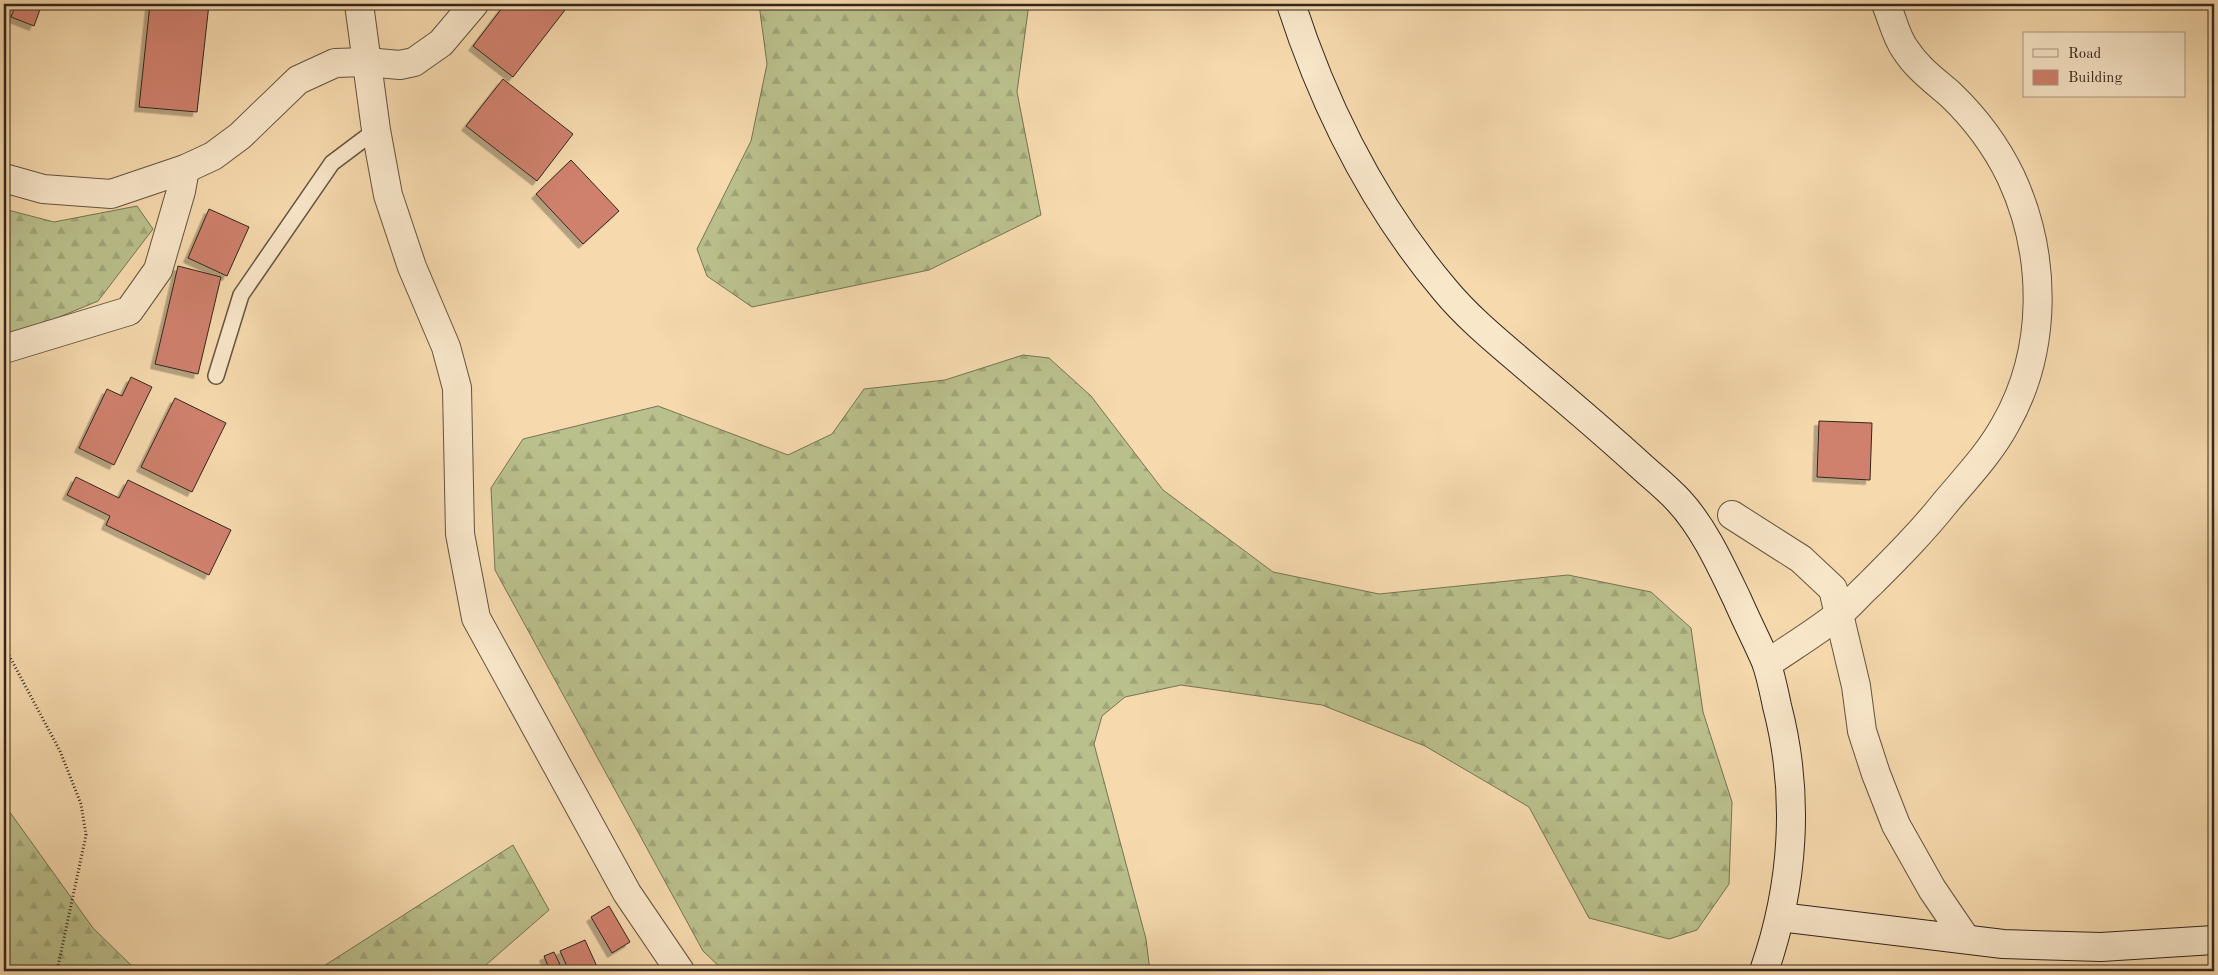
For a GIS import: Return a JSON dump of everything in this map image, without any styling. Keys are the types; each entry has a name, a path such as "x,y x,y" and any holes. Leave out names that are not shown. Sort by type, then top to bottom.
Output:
{"street":[{"path":"359,4 376,130 388,195 412,267 446,347 457,388 460,534 476,618 626,894 680,971"},
{"path":"4,178 43,189 111,194 185,169 213,156 240,136 298,80 335,63 366,62 400,65 414,62 441,43 474,4"},
{"path":"1291,4 1314,72 1343,136 1377,198 1416,254 1446,292 1483,329 1607,435 1680,502 1708,542 1767,664 1786,742 1791,787 1792,840 1780,917 1764,971"},
{"path":"1767,664 1839,614 1932,519 1983,458 2005,426 2021,394 2031,364 2036,338 2038,298 2036,261 2025,217 2011,179 1994,146 1972,117 1926,75 1903,48 1886,4"},
{"path":"4,349 129,311 158,270 181,191 185,169"},
{"path":"1732,515 1801,559 1833,589 1856,686 1862,731 1876,774 1896,825 1932,889 1966,939"},
{"path":"1780,917 2003,944 2101,947 2214,940"}],"lane":[{"path":"216,376 241,295 332,162 376,130"}],"path":[{"path":"4,646 60,751 81,804 86,835 57,971"}],"green space":[{"path":"759,4 1029,4 1017,92 1041,215 929,270 752,307 707,276 697,249 751,141 767,64"},
{"path":"137,206 153,229 98,301 4,340 4,209 54,222"},
{"path":"1023,355 1049,358 1091,396 1163,490 1273,572 1379,594 1568,575 1651,592 1691,628 1703,712 1732,802 1729,884 1697,930 1669,939 1589,918 1529,807 1425,746 1322,705 1181,685 1125,697 1102,716 1094,744 1146,939 1150,971 724,971 703,951 495,570 491,488 523,439 658,406 788,455 832,434 864,389 945,380"},
{"path":"4,804 93,928 137,971 4,971"},
{"path":"513,845 549,910 479,971 316,971"}],"building":[{"path":"16,4 42,4 34,26 11,17"},
{"path":"150,4 209,4 197,112 139,107"},
{"path":"505,4 557,4 565,10 513,77 473,46"},
{"path":"503,79 573,134 537,181 466,126"},
{"path":"571,160 619,211 583,244 536,194"},
{"path":"209,209 249,227 227,276 188,258"},
{"path":"178,266 221,277 198,374 155,364"},
{"path":"131,377 152,387 114,465 79,448 107,389 122,396"},
{"path":"175,398 226,423 192,492 141,467"},
{"path":"1819,421 1872,423 1870,480 1817,477"},
{"path":"76,477 119,498 128,480 231,530 209,575 106,525 110,516 67,495"},
{"path":"609,906 630,942 612,953 591,917"},
{"path":"585,940 599,971 569,971 560,951"},
{"path":"554,952 563,971 550,971 544,956"}]}
